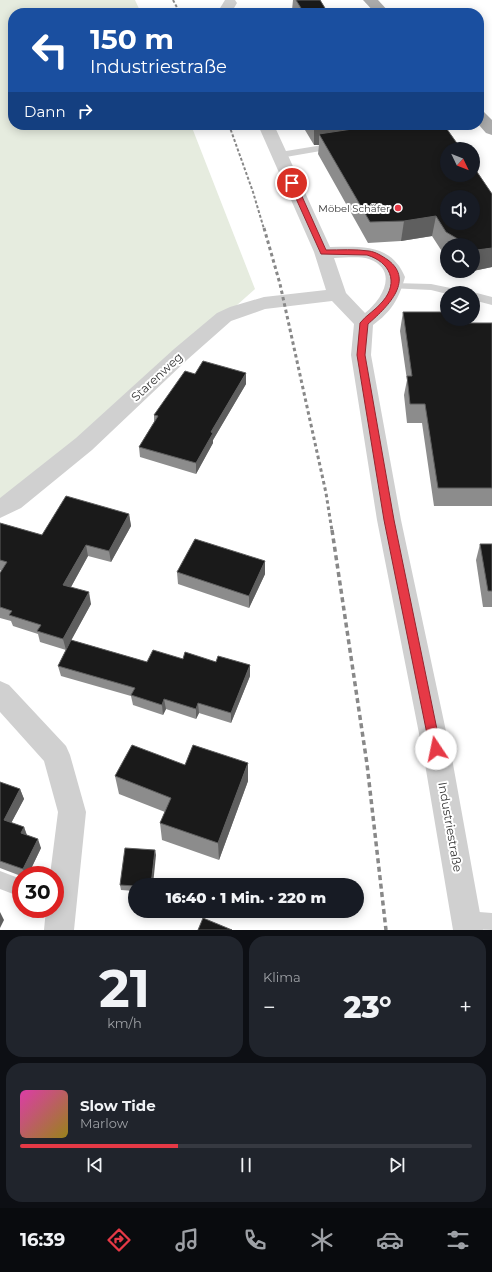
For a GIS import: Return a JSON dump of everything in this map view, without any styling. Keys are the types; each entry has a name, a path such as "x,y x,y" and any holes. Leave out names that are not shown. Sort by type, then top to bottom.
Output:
{"main road":[{"path":"370,0 378,8"},
{"path":"484,121 492,130"}],"street":[{"path":"268,130 323,252 337,295 364,323 386,304 391,295 396,277 392,267 377,256 368,253 323,252"},
{"name":"Starenweg","path":"0,508 13,502 84,444 181,354 224,317 237,311 264,303 337,295"},
{"name":"Industriestraße","path":"364,323 361,355 389,520 439,764 467,925"},
{"path":"0,693 56,755 72,812 64,874"}],"lane":[{"path":"280,155 348,144"},
{"path":"393,286 431,287 440,289"},
{"path":"480,298 492,301"},
{"path":"0,880 12,885"},
{"path":"467,925 492,922"}],"shaded area":[{"path":"0,0 135,0 139,8 8,8 8,130 193,130 255,289 182,354 0,510"}],"building":[{"path":"296,0 320,0 325,8 301,8"},
{"name":"Möbel Schäfer","path":"346,130 448,130 456,142 440,142 440,182 480,182 480,176 492,194 492,248 480,250 480,238 456,238 445,230 480,230 480,190 440,190 440,222 436,216 404,221 370,222 319,134"},
{"path":"403,312 440,312 440,326 480,326 480,323 492,323 492,488 438,488 425,404 410,404 407,376 412,376"},
{"path":"203,361 246,373 211,432 213,433 196,463 139,447 158,416 154,415 185,371 195,374"},
{"path":"66,496 129,514 109,551 86,545 63,585 89,592 63,639 37,631 41,625 9,615 12,611 0,607 0,573 7,562 0,560 0,523 42,535"},
{"path":"195,539 265,561 249,596 177,572"},
{"path":"480,544 492,544 492,591 488,591"},
{"path":"71,640 147,662 153,650 183,659 185,652 216,662 218,656 250,665 231,713 198,703 196,709 164,699 162,705 131,695 135,688 58,666"},
{"path":"132,745 185,765 193,745 248,763 218,843 160,823 171,798 115,776"},
{"path":"0,782 20,789 4,820 24,827 21,833 38,839 24,866 14,866 0,861"},
{"path":"125,848 155,850 152,878 128,878 128,886 120,885"},
{"path":"203,918 232,930 198,930"}],"railway":[{"path":"173,0 177,8"},
{"path":"231,130 253,192 264,229"},
{"path":"264,228 280,284 326,493 332,531"},
{"path":"332,530 367,764 386,930"}],"place":[{"name":"Möbel Schäfer","path":"398,208"}],"route":[{"path":"292,183 323,252 368,253 377,256 392,267 396,277 391,295 386,304 364,323 361,355 389,520 436,749"}]}
